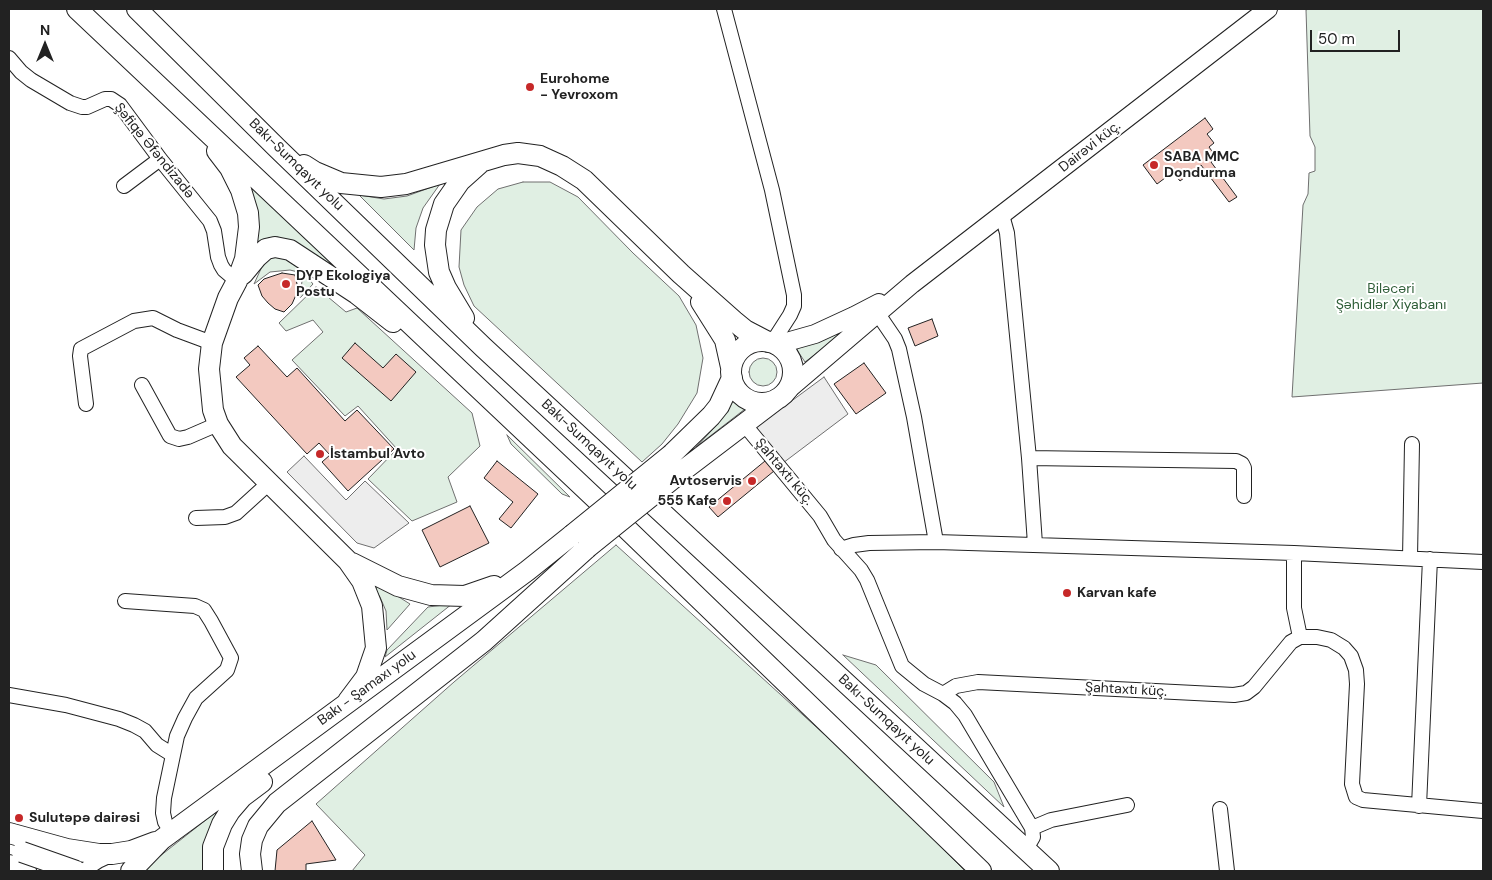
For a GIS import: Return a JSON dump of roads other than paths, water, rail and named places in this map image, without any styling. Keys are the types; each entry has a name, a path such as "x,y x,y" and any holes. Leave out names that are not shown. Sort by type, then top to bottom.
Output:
{"highway":[{"path":"69,9 111,42"},
{"path":"77,9 478,387 981,871"},
{"name":"Bakı-Sumqayıt yolu","path":"138,9 277,148 483,347 1049,871"},
{"path":"182,107 230,168 248,213 249,240 245,259 212,342 209,369 211,398 218,424 232,446 348,561 362,581 372,606 376,648 366,677 348,701"},
{"path":"251,870 250,854 252,840 258,826 277,803 484,641 587,548 781,396 792,380 792,363 788,356 772,343 745,330 681,274 584,180 562,166 540,156 518,153 504,154 406,184 362,187 342,184 315,172 277,148"},
{"path":"483,347 446,288 439,272 435,245 436,230 444,204 460,181 484,160"},
{"path":"237,281 266,249 275,247 290,250 357,294 478,387"},
{"path":"681,274 718,326 728,350 735,387 741,395 760,403 770,402 781,396"},
{"path":"732,372 735,358 749,344 758,342 772,343"},
{"name":"Bakı - Şamaxı yolu","path":"166,836 527,571 672,454 712,416 719,406 732,372"},
{"path":"348,561 398,586 431,595 466,596 486,590 527,571"},
{"path":"213,871 214,847 217,836 230,811 242,798 482,618 515,587 527,571"},
{"path":"9,833 53,846 87,853 112,854 138,849 166,836"},
{"path":"131,871 166,836"},
{"path":"53,846 62,854 64,859 65,864 62,871"},
{"path":"9,848 76,871"},
{"path":"9,865 26,871"}],"main road":[{"name":"Dairəvi küç.","path":"781,396 912,284 1268,9"},
{"name":"Dairəvi küç.","path":"772,343 822,331 854,316 912,284"}],"street":[{"path":"724,9 772,190 794,295 794,306 790,315 772,343"},
{"name":"Şəfiqə Əfəndizadə","path":"9,58 31,80 70,103 82,107 104,100 115,100 210,221 221,265 237,281"},
{"path":"124,186 160,159"},
{"path":"1002,215 1007,233 1029,458 1035,544"},
{"path":"878,314 895,338 899,349 914,417 936,542"},
{"path":"86,404 80,356 81,349 134,321 154,318 177,330 212,342"},
{"path":"142,385 170,436 179,439 188,437 218,424"},
{"name":"Şahtaxtı küç.","path":"744,424 820,516 842,549 867,580 902,666 918,680 943,694 956,686 978,682 1234,695 1246,693 1254,687 1291,642 1300,637"},
{"path":"1410,558 1412,444"},
{"path":"1029,458 1236,461 1242,464 1244,468 1244,496"},
{"path":"196,518 224,517 236,513 269,483"},
{"path":"842,549 869,543 1035,544 1483,562"},
{"path":"1294,553 1294,608 1300,637 1317,637 1331,640 1344,648 1351,656 1356,670 1352,784 1356,798 1483,812"},
{"path":"1419,806 1430,559"},
{"path":"125,601 195,606 204,610 231,658 227,670 196,698 177,736 164,798 163,813 166,836"},
{"path":"943,694 955,703 965,715 1032,828 1033,837 1026,849"},
{"path":"9,695 66,705 134,724 145,731 158,745 172,755"},
{"path":"1032,828 1051,820 1127,805"},
{"path":"1220,809 1227,871"},
{"path":"82,871 112,854"}],"place":[{"name":"Eurohome - Yevroxom","path":"530,87"},
{"name":"SABA MMC Dondurma","path":"1154,165"},
{"name":"DYP Ekologiya Postu","path":"286,284"},
{"name":"İstambul Avto","path":"320,454"},
{"name":"Avtoservis","path":"752,481"},
{"name":"555 Kafe","path":"727,501"},
{"name":"Karvan kafe","path":"1067,593"},
{"name":"Sulutəpə dairəsi","path":"19,818"}],"park label":[{"name":"Biləcəri Şəhidlər Xiyabanı","path":"1391,298"}]}
